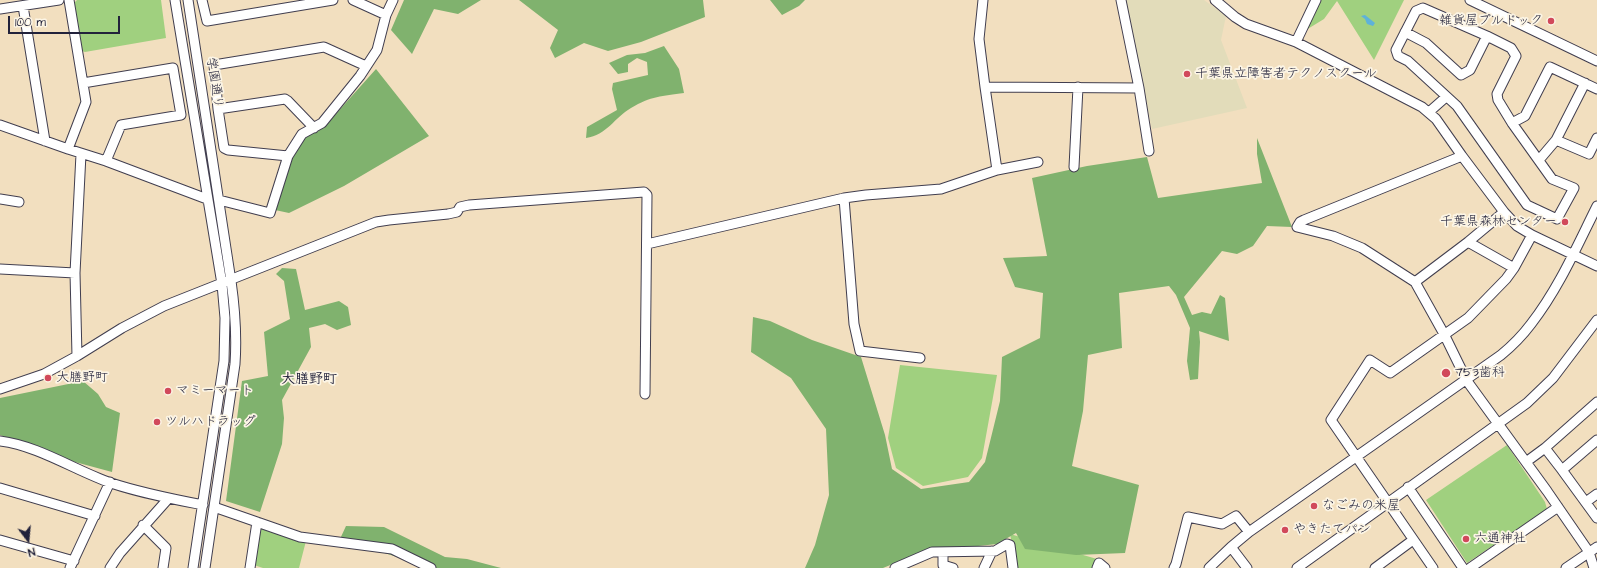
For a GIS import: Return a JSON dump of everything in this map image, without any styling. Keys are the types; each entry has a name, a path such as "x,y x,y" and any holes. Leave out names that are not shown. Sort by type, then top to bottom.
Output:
{"street":[{"path":"0,10 59,0"},
{"path":"68,149 86,102 69,0"},
{"name":"学園通り","path":"176,0 207,199 226,282"},
{"name":"学園通り","path":"188,0 214,170 226,282"},
{"path":"202,0 207,21 333,0"},
{"path":"353,0 386,15"},
{"path":"218,200 270,213 288,156 302,134 322,123 360,76 377,50 386,15 393,0"},
{"path":"983,0 979,39 997,170"},
{"path":"1121,0 1139,88 1149,151"},
{"path":"1215,0 1246,24 1296,42 1422,107 1436,119 1504,212 1517,226 1532,235 1597,266"},
{"path":"1296,42 1316,0"},
{"path":"1470,0 1597,61"},
{"path":"23,6 45,141"},
{"path":"1422,8 1511,48 1516,56 1498,94 1498,100 1512,123 1552,179 1574,188 1556,219 1527,205 1457,106 1408,61 1398,56 1396,50 1405,32 1416,11 1422,8"},
{"path":"1405,32 1426,42 1461,76 1470,70 1487,36"},
{"path":"288,156 228,150 224,148 213,71 214,65 324,47 366,66"},
{"path":"1512,123 1525,116 1550,67 1597,89"},
{"path":"83,83 173,68 181,115 121,125 106,161"},
{"path":"1539,160 1556,140 1585,83"},
{"path":"985,86 1139,88"},
{"path":"1074,167 1078,87"},
{"path":"1429,112 1446,96"},
{"path":"218,109 285,99 314,128"},
{"path":"0,124 81,154 106,161 207,199"},
{"path":"1556,140 1590,154 1597,138"},
{"path":"77,356 75,273 81,154"},
{"path":"1462,156 1304,220 1300,222 1297,227 1333,236 1362,248 1415,282 1444,334 1467,381 1558,507 1593,550 1594,568"},
{"path":"647,244 844,198 941,189 997,170 1038,162"},
{"path":"0,389 44,374 77,356 122,328 164,306 376,222 448,214 457,212 460,208 469,205 644,192 647,195 646,394"},
{"path":"844,198 854,324 860,351 920,358"},
{"path":"0,199 19,202"},
{"path":"1209,568 1231,547 1250,532 1467,381 1501,355 1530,326 1558,285 1597,206"},
{"path":"1415,282 1468,242 1504,212"},
{"path":"1433,568 1331,420 1370,360 1390,373 1468,318 1514,268 1532,235"},
{"path":"1468,242 1514,268"},
{"path":"0,269 75,273"},
{"path":"193,568 224,361 226,282"},
{"path":"204,568 214,508 236,349 236,316 226,282"},
{"path":"1297,568 1527,403 1553,378 1597,320"},
{"path":"1526,462 1545,448 1597,402"},
{"path":"1562,470 1597,440"},
{"path":"0,441 13,443 51,457 110,482 168,499 203,505"},
{"path":"1545,448 1597,518"},
{"path":"0,540 72,564 110,482"},
{"path":"1408,487 1469,568 1558,507"},
{"path":"0,488 95,516"},
{"path":"1586,502 1597,494"},
{"path":"110,568 120,553 168,499"},
{"path":"214,508 300,537 392,549 431,568"},
{"path":"1174,568 1188,517 1222,524 1236,516 1250,532"},
{"path":"250,568 257,522"},
{"path":"143,526 166,548 163,568"},
{"path":"1375,568 1413,540"},
{"path":"895,568 910,565 932,552 992,552 1007,544 1010,545 1013,568"},
{"path":"1231,547 1247,568"},
{"path":"1566,568 1593,550"},
{"path":"943,552 943,565 953,568"},
{"path":"984,568 992,552"},
{"path":"1097,568 1099,564 1105,568"}],"shaded area":[{"name":"千葉県立障害者テクノスクール","path":"1124,0 1204,0 1226,16 1221,40 1247,108 1152,129"}],"green space":[{"path":"77,0 161,0 166,38 85,52 82,51 74,3"},
{"path":"404,0 481,0 458,14 434,9 412,54 391,30"},
{"path":"519,0 703,0 705,17 641,42 608,51 584,43 555,58 550,48 558,30"},
{"path":"770,0 805,0 799,6 782,15"},
{"path":"1320,0 1404,0 1374,60 1337,1 1324,19 1306,30"},
{"path":"664,46 679,69 684,93 657,97 645,101 625,112 605,130 586,138 587,127 617,110 612,89 613,83 648,75 647,62 637,58 628,64 628,72 618,74 609,63 627,55 645,53"},
{"path":"376,69 429,136 344,186 289,213 275,210 290,160 305,137 325,126"},
{"path":"1257,138 1292,227 1267,226 1253,246 1237,254 1222,251 1184,297 1192,315 1202,312 1211,314 1220,295 1225,298 1229,341 1199,331 1200,342 1198,379 1190,380 1187,361 1190,328 1176,295 1169,286 1119,293 1122,348 1088,355 1083,411 1072,466 1139,485 1125,553 1076,555 1025,549 1016,533 997,544 969,547 935,547 883,568 805,568 815,545 829,495 826,429 791,378 751,352 753,317 770,321 812,340 861,357 885,435 892,469 921,489 969,482 985,462 1000,401 1002,357 1040,338 1043,293 1015,287 1003,258 1047,256 1032,178 1087,166 1147,157 1158,198 1262,183 1257,154"},
{"path":"282,268 296,269 305,310 339,301 348,307 351,325 337,330 325,324 309,328 311,347 282,400 284,418 282,444 260,512 226,501 242,381 268,376 264,332 290,319 284,281 276,274"},
{"path":"900,365 997,375 982,458 968,477 923,486 896,468 888,438"},
{"path":"83,381 98,394 106,407 120,413 112,472 75,462 0,435 0,398"},
{"path":"1507,445 1545,502 1547,509 1467,563 1426,500"},
{"path":"346,526 384,527 445,557 467,559 501,568 432,568 340,539"},
{"path":"260,527 293,540 306,541 299,568 263,568 254,565"},
{"path":"1010,534 1097,559 1093,568 1017,568"}],"water":[{"path":"1365,15 1375,23 1373,26 1367,24 1365,19 1361,16"}],"place":[{"name":"雑貨屋ブルドック","path":"1551,21"},
{"name":"千葉県立障害者テクノスクール","path":"1187,74"},
{"name":"千葉県森林センター","path":"1565,222"},
{"name":"753歯科","path":"1446,373"},
{"name":"大膳野町","path":"48,378"},
{"name":"マミーマート","path":"168,391"},
{"name":"ツルハドラッグ","path":"157,422"},
{"name":"なごみの米屋","path":"1314,506"},
{"name":"やきたてパン","path":"1285,530"},
{"name":"六通神社","path":"1466,539"}],"district":[{"name":"大膳野町","path":"309,380"}]}
